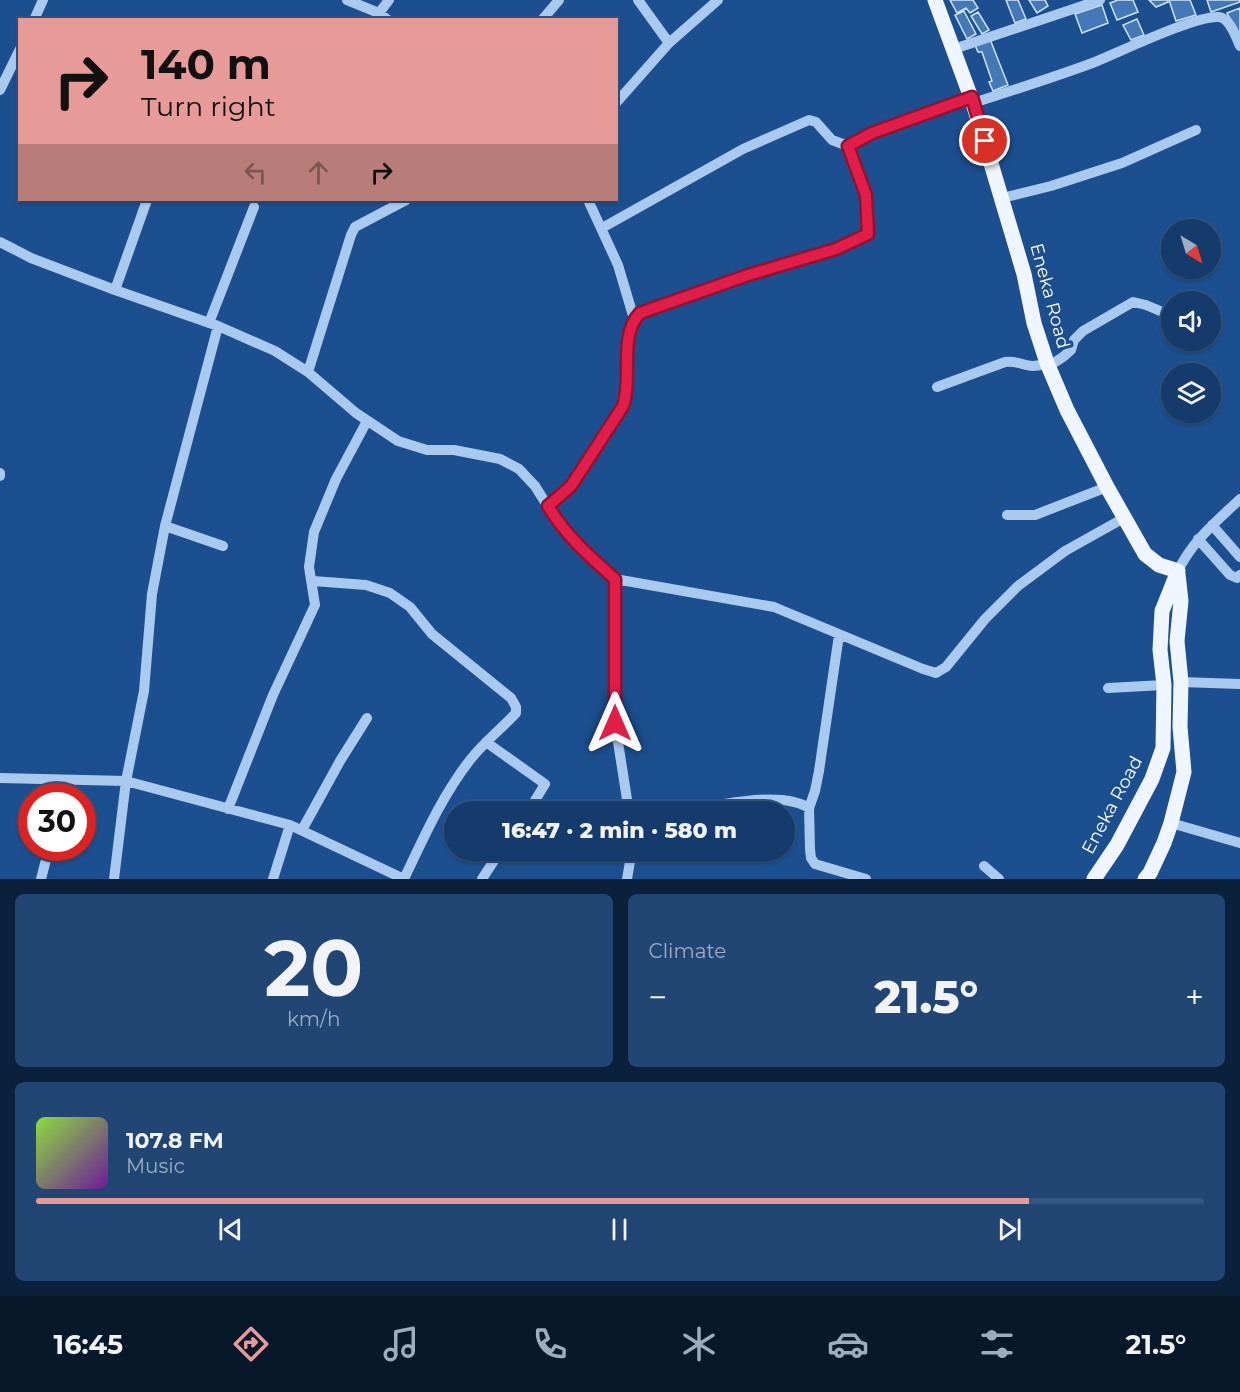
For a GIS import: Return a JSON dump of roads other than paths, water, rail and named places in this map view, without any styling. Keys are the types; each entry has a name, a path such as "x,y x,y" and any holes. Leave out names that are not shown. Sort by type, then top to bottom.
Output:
{"main road":[{"name":"Eneka Road","path":"935,0 972,100 1024,274 1034,323 1048,365 1067,410 1145,554 1159,565 1178,571 1162,611 1160,650 1164,685 1162,748 1152,779 1117,845 1094,879"},
{"path":"1145,879 1164,843 1184,772 1180,726 1181,682 1177,641 1180,601 1178,571"}],"street":[{"path":"34,18 43,0"},
{"path":"347,0 384,16 389,0"},
{"path":"544,18 559,0"},
{"path":"638,0 669,43"},
{"path":"618,101 669,43 718,0"},
{"path":"954,48 1100,0"},
{"path":"602,228 743,149 809,120 816,122 832,140 848,146 872,133 1093,63 1188,24 1216,17 1222,17 1226,21 1240,46"},
{"path":"0,90 18,53"},
{"path":"1002,198 1051,186 1122,163 1196,130"},
{"path":"548,506 571,486 623,406 627,395 628,380 627,341 634,319 640,313 748,275 836,249 868,234 866,195 848,146"},
{"path":"115,290 147,201"},
{"path":"308,372 355,227 404,201"},
{"path":"588,201 618,265 634,319"},
{"path":"114,879 126,781 144,691 152,594 165,526 214,324 254,207"},
{"path":"0,242 31,258 214,324 275,351 308,372 367,421 398,441 427,450 454,450 500,459 519,469 535,486 560,526 578,547 615,579 774,607 936,673 946,667 986,619 1018,586 1065,551 1124,518"},
{"path":"937,387 1005,362 1030,367 1048,365 1071,350 1074,340 1083,331 1133,302 1161,311"},
{"path":"228,808 273,695 315,605 309,567 314,532 336,479 367,421"},
{"path":"1007,515 1035,515 1107,487"},
{"path":"1178,571 1184,557 1198,539 1240,498"},
{"path":"1212,525 1240,556"},
{"path":"165,526 223,546"},
{"path":"1198,539 1230,575 1237,578 1240,575"},
{"path":"615,579 615,723 627,801"},
{"path":"0,778 126,781 290,825 404,879 436,811 460,774 486,742 516,712 516,707 511,698 432,634 410,607 390,593 366,585 313,581"},
{"path":"839,635 816,791 809,808 810,849 811,858 815,864 866,879"},
{"path":"1181,682 1240,684"},
{"path":"1108,688 1164,685"},
{"path":"302,830 367,718"},
{"path":"486,742 545,784 535,801"},
{"path":"755,801 769,799 794,801"},
{"path":"795,801 809,808"},
{"path":"1171,823 1240,843"},
{"path":"273,879 290,825"},
{"path":"41,879 46,861"},
{"path":"482,879 494,861"},
{"path":"627,879 630,861"},
{"path":"984,866 999,879"}]}
